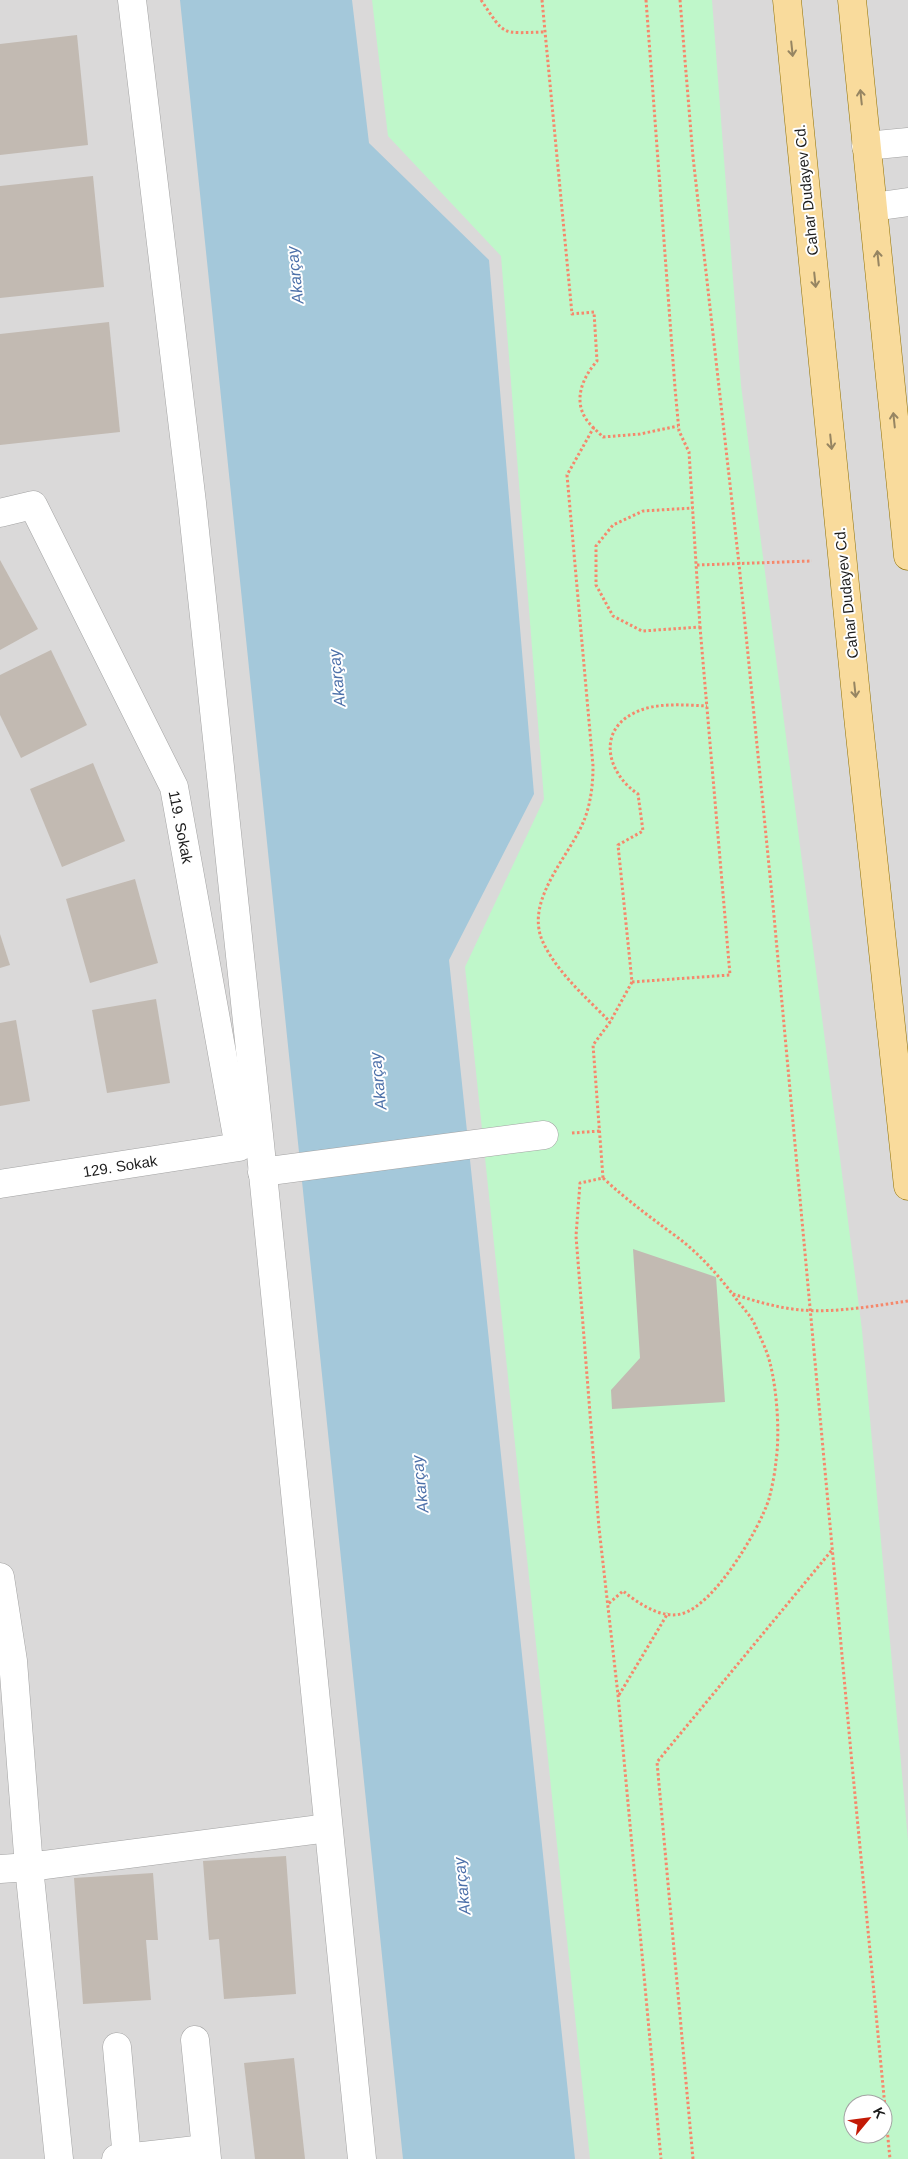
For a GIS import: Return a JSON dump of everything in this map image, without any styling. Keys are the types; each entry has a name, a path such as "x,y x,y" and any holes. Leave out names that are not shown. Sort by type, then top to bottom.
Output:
{"main road":[{"name":"Cahar Dudayev Cd.","path":"787,0 842,560 908,1186"},
{"path":"852,0 866,146 903,454 908,556"}],"street":[{"path":"132,0 192,503 362,2159"},
{"path":"866,146 908,142"},
{"path":"873,207 908,202"},
{"name":"119. Sokak","path":"0,513 33,505 174,787 240,1147"},
{"path":"262,1172 544,1135"},
{"name":"129. Sokak","path":"0,1184 240,1147"},
{"path":"0,1577 13,1661 29,1867 59,2159"},
{"path":"0,1869 29,1867 328,1828"},
{"path":"117,2047 123,2159 206,2154 194,2040"}],"path":[{"path":"481,0 501,28 507,32 545,32"},
{"path":"542,0 572,314 594,312 597,361 586,374 578,395 585,419 603,436 640,434 678,426"},
{"path":"632,982 730,975 700,627 689,452 678,426 646,0"},
{"path":"680,0 694,157 739,564 774,916 890,2159"},
{"path":"594,427 568,475 594,766 592,794 584,820 544,895 538,917 542,938 549,953 564,973 610,1022"},
{"path":"693,508 643,511 613,525 596,546 596,585 613,616 642,631 700,627"},
{"path":"697,565 842,560"},
{"path":"607,1605 623,1591 635,1601 656,1612 681,1614 707,1599 744,1550 769,1499 776,1460 776,1402 770,1363 754,1322 733,1294 699,1257 678,1237 627,1201 603,1178 593,1045 610,1022 632,982 618,845 643,831 638,794 625,785 612,763 609,742 620,724 634,712 664,705 707,706"},
{"path":"603,1178 580,1183 576,1236 599,1528 618,1695 661,2159"},
{"path":"733,1294 765,1304 810,1310 871,1307 908,1301"},
{"path":"693,2159 657,1762 832,1550"},
{"path":"618,1695 668,1613"}],"shaded area":[{"path":"0,0 908,0 908,2159 0,2159"}],"green space":[{"path":"372,0 712,0 741,385 862,1330 908,1841 908,2159 590,2159 465,967 544,799 501,256 388,136"}],"water":[{"name":"Akarçay","path":"180,0 352,0 369,143 489,260 534,794 449,960 575,2159 403,2159"}],"building":[{"path":"77,35 88,145 0,155 0,44"},
{"path":"93,176 104,287 0,298 0,186"},
{"path":"109,322 120,432 0,445 0,334"},
{"path":"0,560 38,629 0,650"},
{"path":"51,650 87,725 21,758 0,715 0,675"},
{"path":"93,763 125,841 62,867 30,789"},
{"path":"135,879 158,963 90,983 66,899"},
{"path":"0,934 10,965 0,968"},
{"path":"156,999 170,1083 107,1093 92,1010"},
{"path":"16,1020 30,1101 0,1106 0,1023"},
{"path":"633,1249 716,1277 725,1402 612,1409 611,1390 640,1358"},
{"path":"286,1856 296,1994 224,1999 219,1939 209,1940 203,1861"},
{"path":"153,1873 158,1940 146,1940 151,2000 83,2004 74,1878"},
{"path":"294,2058 305,2159 255,2159 244,2063"}]}
